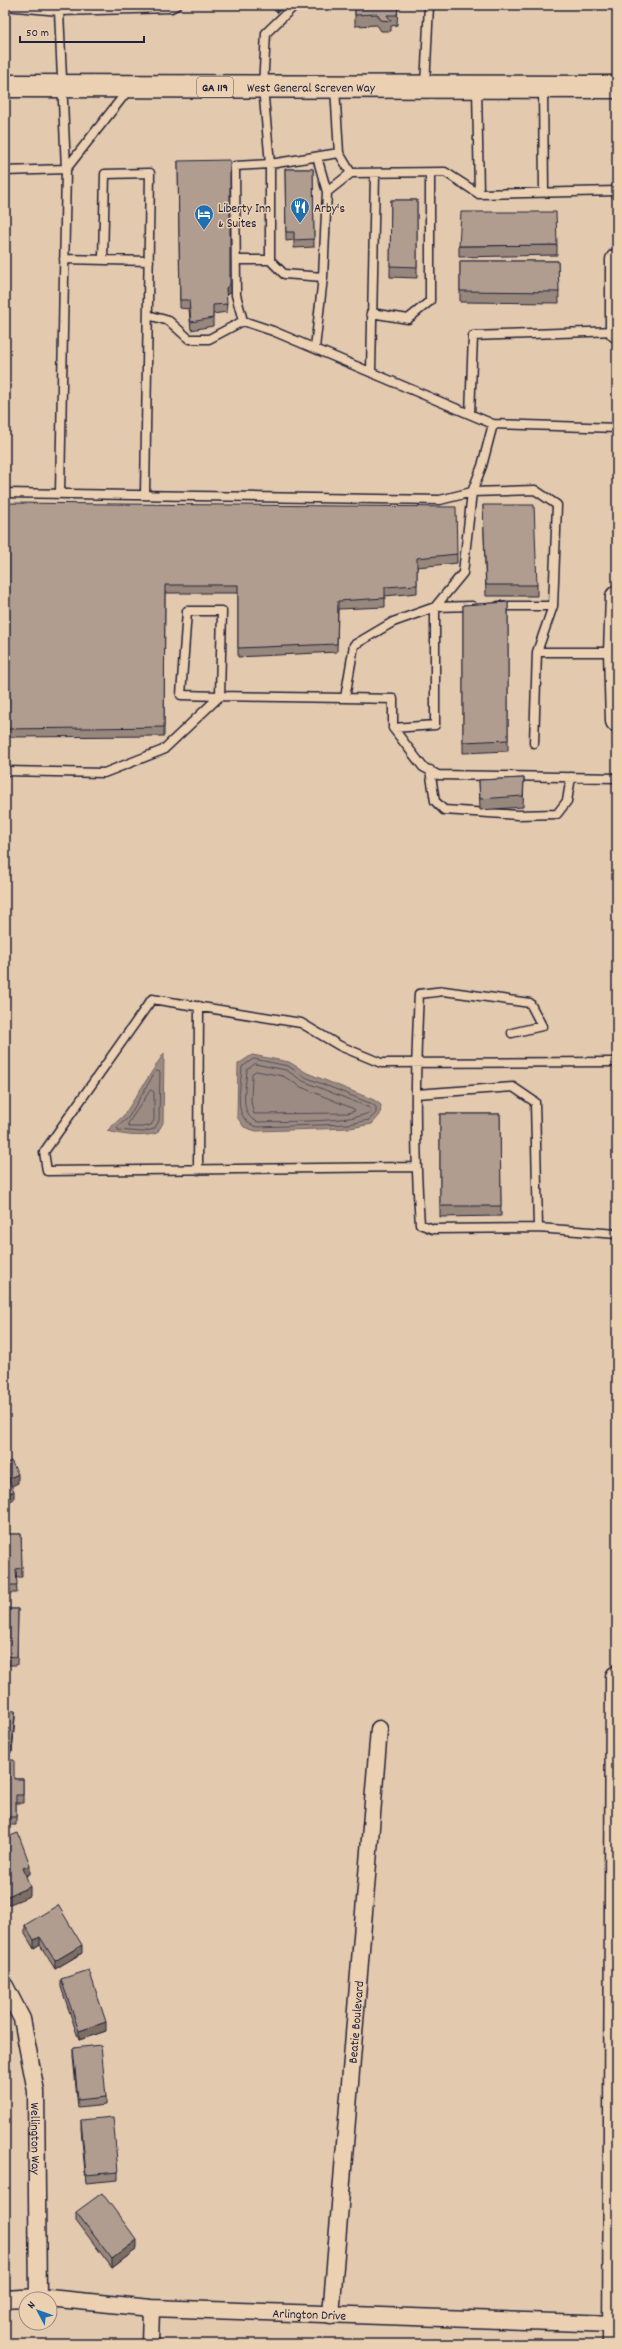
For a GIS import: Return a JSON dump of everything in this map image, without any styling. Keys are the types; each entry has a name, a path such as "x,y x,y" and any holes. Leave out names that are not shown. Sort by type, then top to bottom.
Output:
{"main road":[{"name":"West General Screven Way","path":"5,86 617,88"},
{"path":"617,260 617,331"},
{"path":"617,597 615,652 617,721"},
{"path":"614,2334 616,2261 617,1677"}],"street":[{"name":"Beatie Boulevard","path":"331,2315 379,1729"},
{"name":"Wellington Way","path":"5,1986 22,2019 36,2091 38,2291"},
{"name":"Arlington Drive","path":"5,2299 18,2298"},
{"name":"Arlington Drive","path":"58,2299 151,2308 331,2315 614,2334"},
{"path":"150,2344 151,2308"}],"lane":[{"path":"5,6 62,9 171,8 177,5"},
{"path":"295,5 266,33 263,87 270,164 270,260 284,274 323,277"},
{"path":"425,87 430,5"},
{"path":"60,493 66,169 62,86 62,9"},
{"path":"66,169 131,86"},
{"path":"335,87 339,153 351,173"},
{"path":"477,87 479,194"},
{"path":"543,87 544,192"},
{"path":"242,321 236,295 235,166 270,164 339,153"},
{"path":"315,348 323,277 327,192 317,157"},
{"path":"5,171 66,169"},
{"path":"327,192 351,173 374,174 444,172 479,194 617,191"},
{"path":"103,260 105,174 150,173 145,495"},
{"path":"371,313 408,319 430,301 430,173"},
{"path":"371,372 374,174"},
{"path":"64,259 149,261"},
{"path":"236,260 270,260"},
{"path":"148,315 169,320 189,338 209,339 242,321 315,348 493,424 617,428"},
{"path":"470,414 473,336 617,331"},
{"path":"393,728 435,725 435,607 463,573 472,492 482,466 493,424"},
{"path":"5,493 440,500 472,492 535,490 557,505 553,606 537,652 534,743"},
{"path":"345,698 354,646 393,622 435,607 553,606"},
{"path":"5,771 104,773 163,750 220,696 222,611 187,611 181,695 220,696 393,699 393,728 423,767 438,776 617,778"},
{"path":"537,652 615,652"},
{"path":"430,770 435,801 444,810 518,815 557,814 567,801 571,777"},
{"path":"512,1033 542,1026 530,1003 444,991 419,994 416,1063 415,1168 420,1224 433,1229 538,1228 617,1234"},
{"path":"415,1168 47,1171 44,1152 152,998 301,1023 340,1046 381,1063 617,1062"},
{"path":"198,1170 199,1006"},
{"path":"416,1094 513,1088 536,1102 538,1228"}],"water":[{"path":"164,1053 163,1123 157,1133 138,1136 107,1131 124,1115"},
{"path":"252,1055 289,1062 307,1073 374,1100 381,1105 380,1115 372,1124 350,1128 256,1131 244,1127 237,1117 238,1064"}],"building":[{"path":"355,5 398,5 397,15 387,15 391,21 381,20 377,14 355,15"},
{"name":"Liberty Inn & Suites","path":"230,160 230,284 226,288 227,304 213,305 213,318 191,322 189,300 180,300 178,161"},
{"name":"Arby's","path":"285,169 313,169 314,239 294,240 294,232 286,232"},
{"path":"391,200 417,200 417,267 390,266"},
{"path":"461,212 556,212 557,245 459,246"},
{"path":"460,261 558,261 559,292 460,291"},
{"path":"5,503 456,507 457,554 417,558 417,585 385,587 385,598 338,601 337,644 238,648 238,585 165,585 164,727 5,729"},
{"path":"483,505 534,505 537,585 486,585"},
{"path":"508,602 508,740 463,742 463,605"},
{"path":"524,778 523,796 480,799 479,780"},
{"path":"440,1114 500,1114 501,1206 440,1206"},
{"path":"11,1461 18,1474 8,1479 14,1491 5,1495 5,1464"},
{"path":"5,1534 21,1534 22,1568 16,1569 17,1585 5,1585"},
{"path":"5,1609 18,1609 17,1657 5,1656"},
{"path":"5,1710 15,1711 12,1747 5,1746"},
{"path":"5,1760 14,1760 14,1779 23,1779 23,1795 16,1795 16,1817 5,1817"},
{"path":"18,1833 30,1865 23,1868 30,1887 5,1897 5,1838"},
{"path":"58,1905 82,1945 55,1961 40,1937 34,1940 25,1925"},
{"path":"89,1970 106,2022 79,2031 61,1979"},
{"path":"101,2045 106,2097 78,2100 73,2048"},
{"path":"113,2117 118,2172 86,2175 81,2120"},
{"path":"102,2193 137,2240 112,2259 76,2212"}],"place":[{"name":"Arby's","path":"300,224"},
{"name":"Liberty Inn & Suites","path":"204,231"}]}
